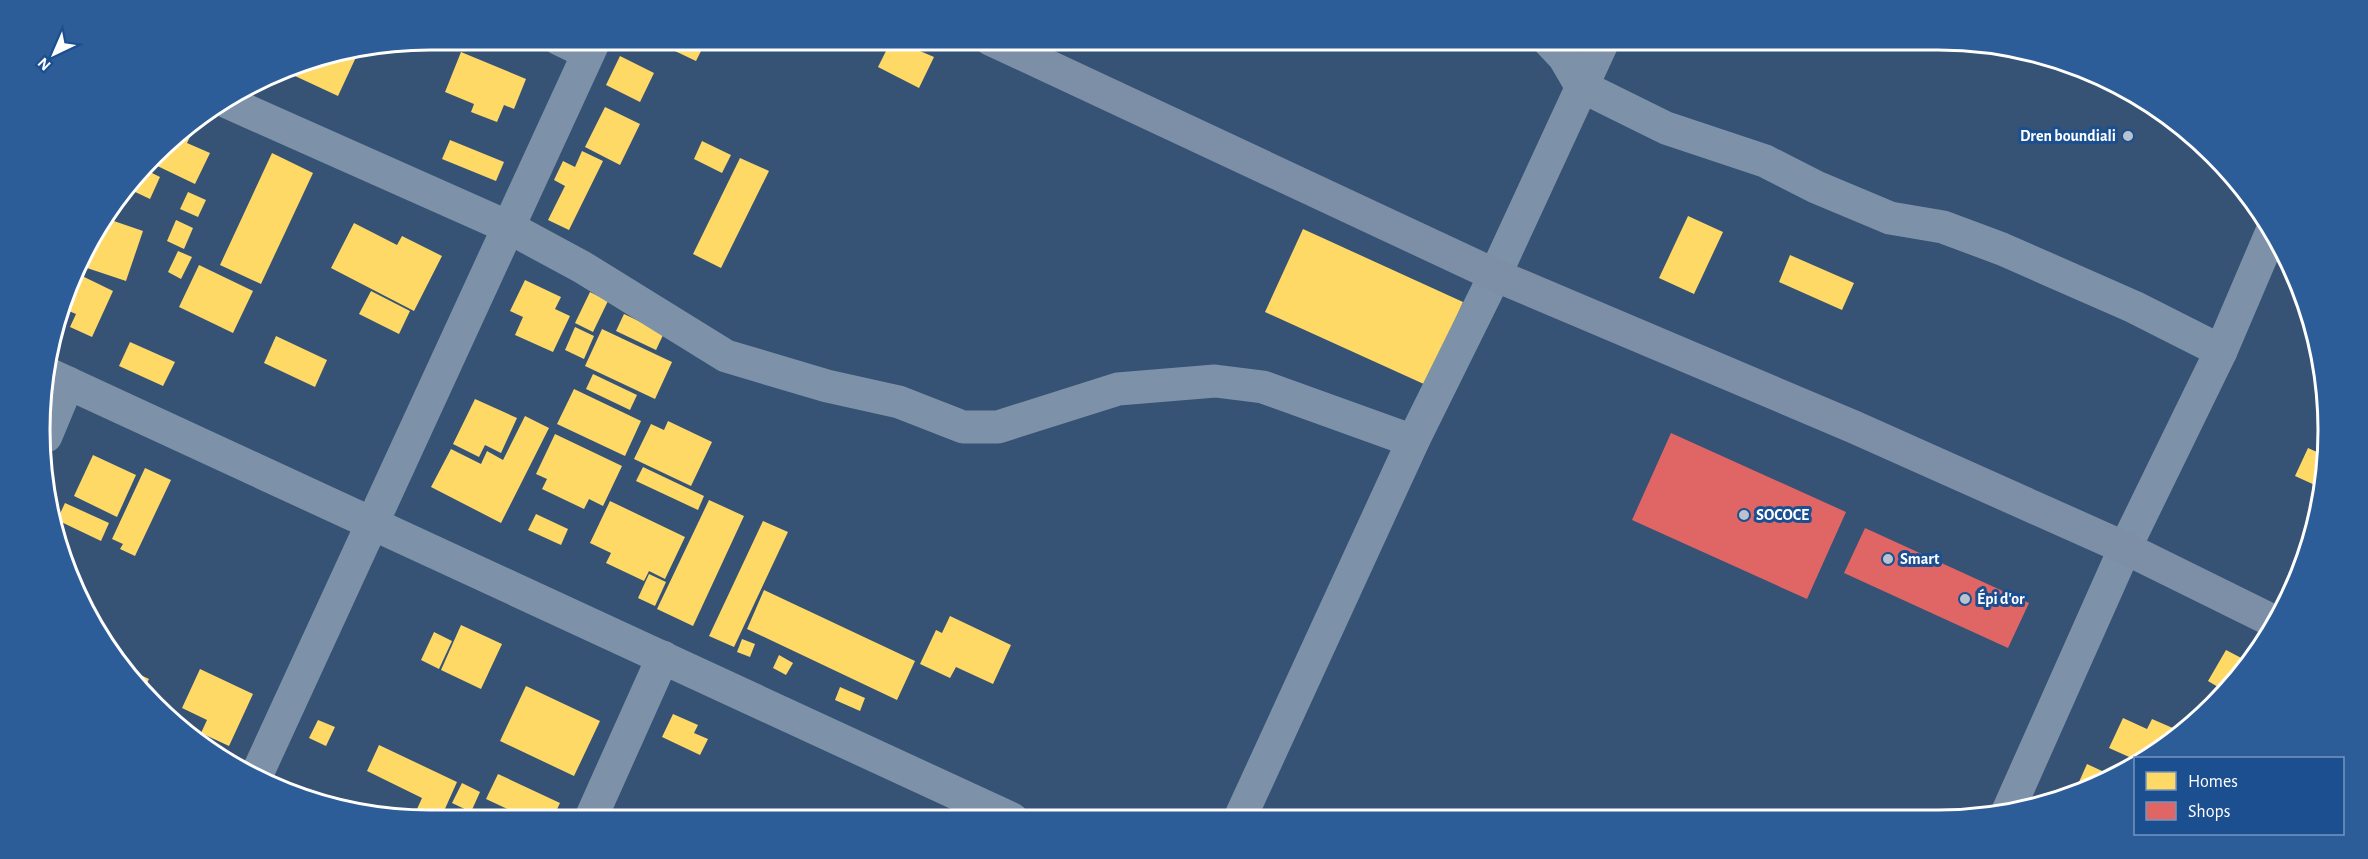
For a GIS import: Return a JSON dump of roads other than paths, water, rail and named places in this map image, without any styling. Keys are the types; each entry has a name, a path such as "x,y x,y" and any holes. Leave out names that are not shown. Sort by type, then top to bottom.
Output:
{"main road":[{"path":"1014,50 1495,275 1854,427 2125,548 2269,619"}],"street":[{"path":"259,769 589,50"},
{"path":"1557,50 1581,86 1666,128 1764,161 1816,187 1890,218 1943,227 2002,249 2134,307 2221,351"},
{"path":"1244,810 1413,441 1495,275 1599,50"},
{"path":"232,104 508,227 582,267 726,356 827,386 899,402 963,427 998,427 1118,389 1215,381 1263,387 1413,441"},
{"path":"2012,802 2125,548 2221,351 2268,240"},
{"path":"50,413 56,378 993,810"},
{"path":"594,810 663,657"}],"place":[{"name":"Dren boundiali","path":"2128,136"},
{"name":"SOCOCE","path":"1744,515"},
{"name":"Smart","path":"1888,559"},
{"name":"Épi d'or","path":"1965,599"}]}
